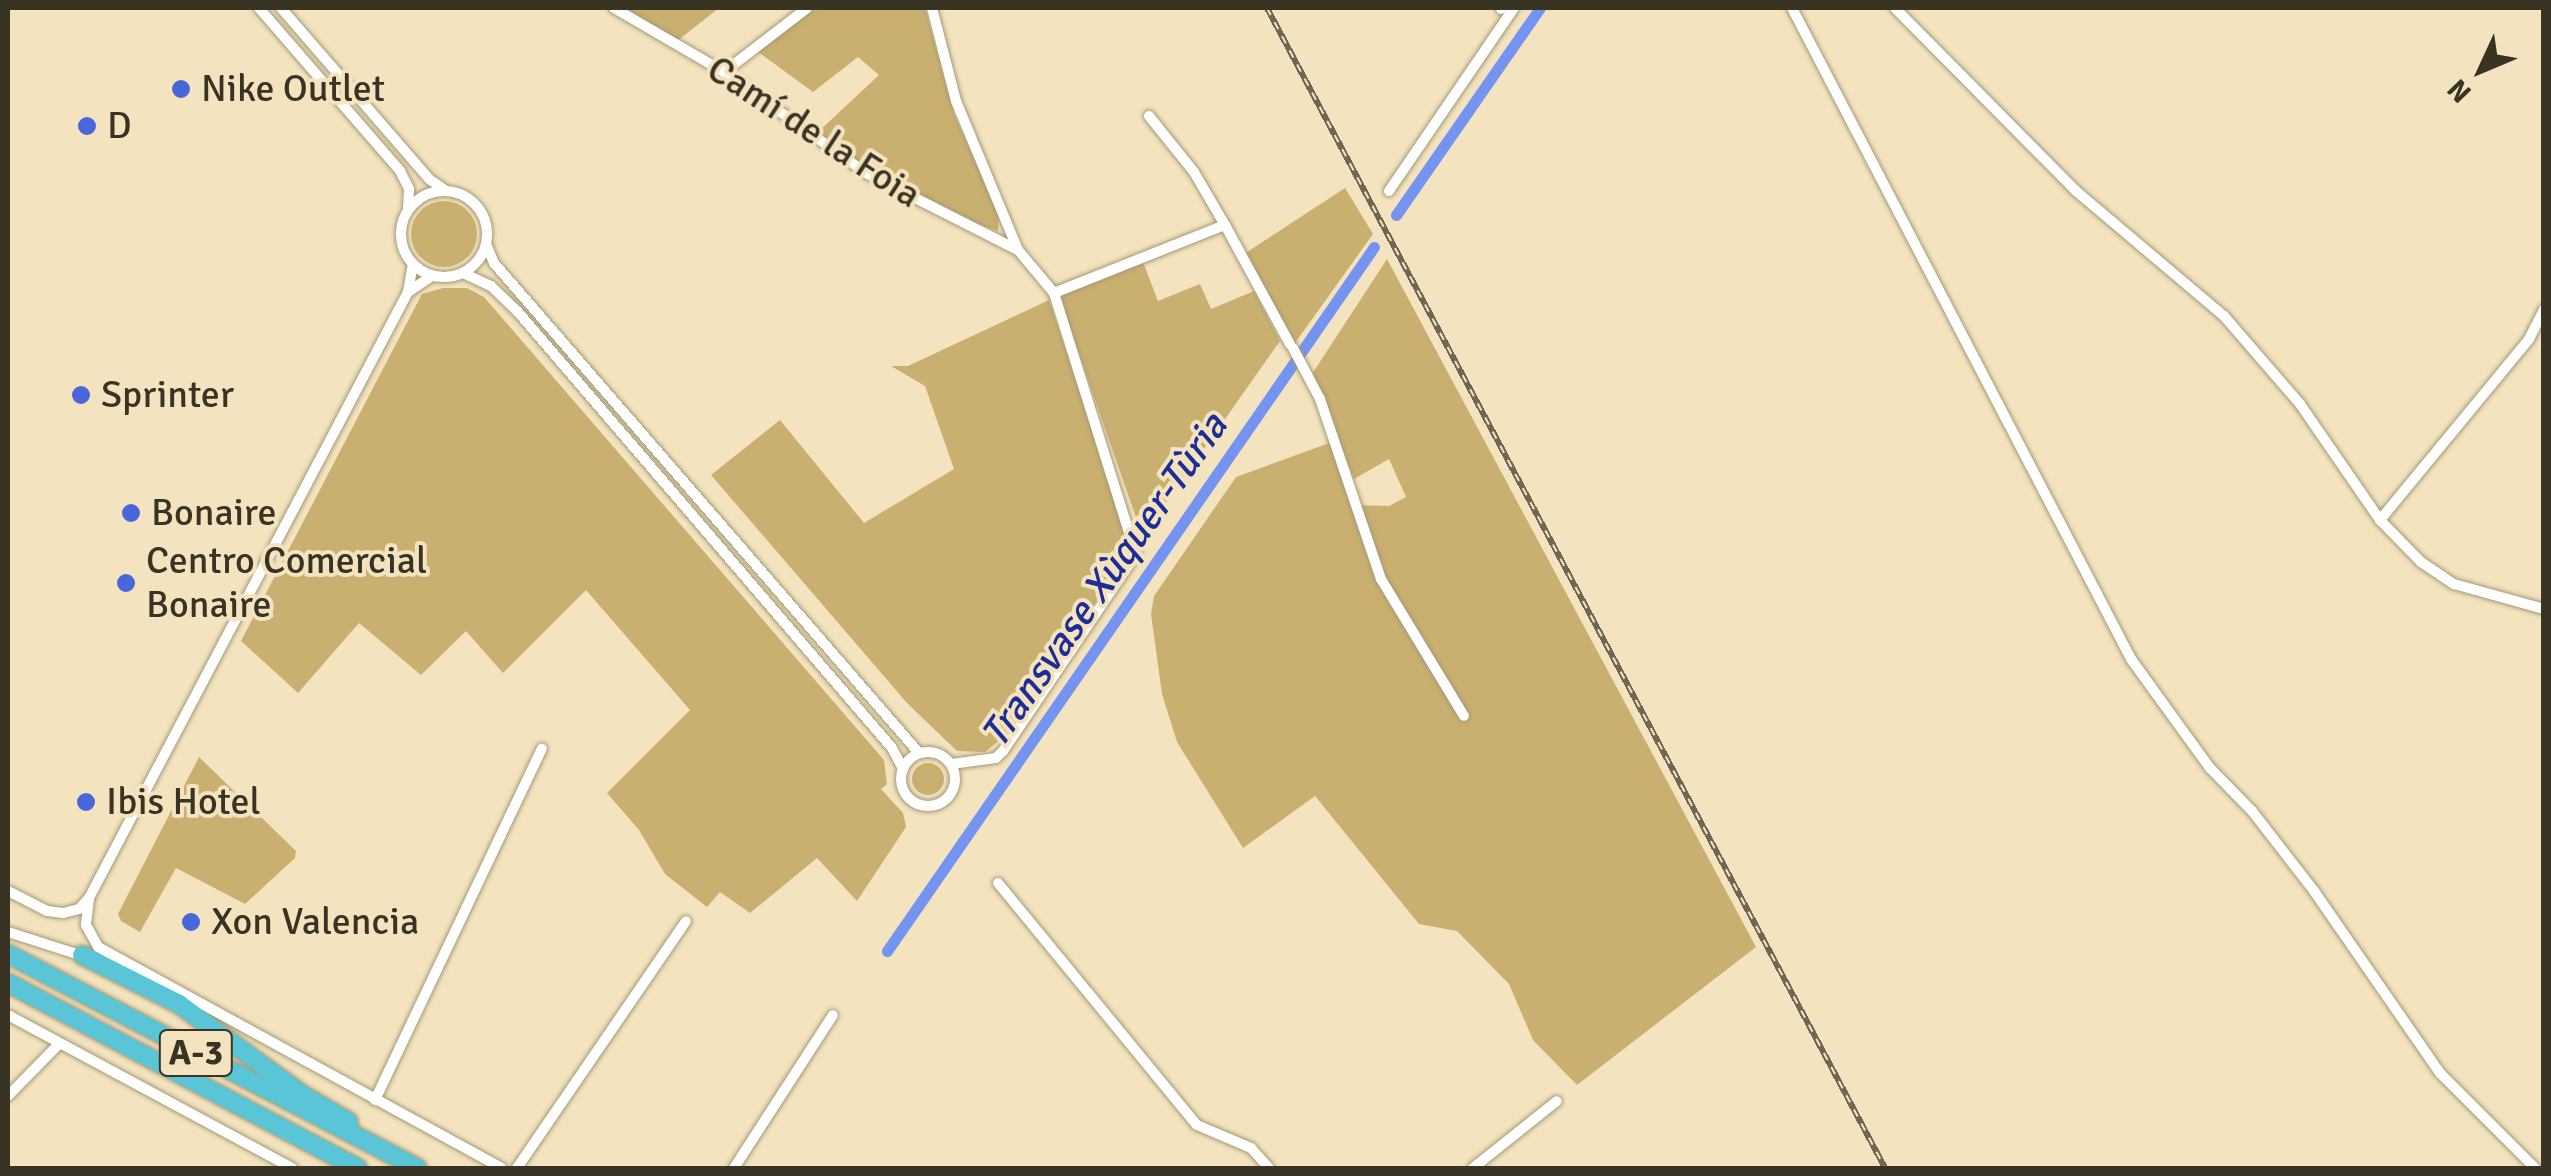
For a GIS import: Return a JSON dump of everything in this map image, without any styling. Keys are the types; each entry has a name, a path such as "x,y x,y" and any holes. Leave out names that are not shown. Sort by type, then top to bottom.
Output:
{"highway":[{"name":"A-3","path":"8,954 417,1168"},
{"path":"82,956 180,1004 303,1095 364,1131 385,1151"},
{"name":"A-3","path":"8,983 358,1168"}],"street":[{"path":"259,8 400,171 409,189 400,240 413,264 432,276"},
{"path":"281,8 429,179 478,208 484,219 486,244 506,278 919,753"},
{"name":"Camí de la Foia","path":"614,8 724,72 866,173 1018,250"},
{"path":"724,72 808,8"},
{"path":"932,8 956,101 1018,250 1054,293 1136,554 1003,752 996,758 951,764"},
{"path":"1389,192 1514,8"},
{"path":"1792,8 2130,659 2210,768 2252,811 2314,891 2440,1073 2535,1168"},
{"path":"1895,8 2076,191 2224,316 2300,404 2380,520 2422,562 2454,584 2544,609"},
{"path":"1149,116 1194,172 1304,366 1320,399 1381,579 1464,716"},
{"path":"408,208 418,198 446,190"},
{"path":"1054,293 1224,225"},
{"path":"408,292 432,276 463,272 474,266 486,244"},
{"path":"8,891 47,911 62,913 78,909 89,898 408,292 413,264"},
{"path":"463,272 491,286 518,312 892,748 903,769 904,791 914,802 929,806 952,794 956,779 951,764 937,753 919,753 903,769"},
{"path":"2380,520 2529,339 2544,310"},
{"path":"374,1100 542,749"},
{"path":"998,883 1197,1125 1251,1148 1270,1168"},
{"path":"89,898 86,925 98,947 502,1168"},
{"path":"517,1168 686,921"},
{"path":"8,932 140,973"},
{"path":"8,1015 292,1168"},
{"path":"734,1168 833,1015"},
{"path":"8,1096 58,1045"},
{"path":"1474,1168 1557,1101"}],"shaded area":[{"path":"619,8 719,8 677,41"},
{"path":"813,8 925,8 954,114 999,214 998,231 960,218 864,166 818,132 879,75 858,57 813,92 757,51"},
{"path":"1345,188 1373,234 1295,343 1244,254"},
{"path":"444,201 467,211 477,234 467,257 444,267 421,257 411,234 421,211"},
{"path":"1387,259 1756,947 1577,1085 1533,1040 1509,984 1457,931 1419,924 1315,796 1243,848 1177,742 1162,694 1151,614 1154,596 1236,477 1332,442 1355,505 1389,506 1406,497 1389,459 1354,479 1312,374"},
{"path":"1143,262 1158,301 1200,284 1211,309 1254,291 1280,341 1149,527 1139,526 1059,296"},
{"path":"443,288 467,288 484,297 884,760 887,784 881,789 903,813 906,827 857,901 817,858 750,913 720,892 707,907 665,874 639,830 607,793 690,710 586,590 503,673 466,631 421,675 359,623 298,693 241,641 422,294"},
{"path":"1049,300 1132,548 1001,739 985,752 957,751 907,703 711,475 780,420 864,523 954,469 925,386 891,366 908,366"},
{"path":"199,757 296,851 295,858 245,904 176,868 140,932 121,921 118,914"},
{"path":"928,763 939,768 944,779 939,790 928,795 917,790 912,779 917,768"}],"waterway":[{"name":"Transvase Xùquer-Tùria","path":"1396,215 1540,8"},
{"name":"Transvase Xùquer-Tùria","path":"887,951 1374,247"}],"railway":[{"path":"1267,8 1885,1168"}],"place":[{"name":"Nike Outlet","path":"181,89"},
{"name":"D","path":"87,126"},
{"name":"Sprinter","path":"81,395"},
{"name":"Bonaire","path":"131,513"},
{"name":"Centro Comercial Bonaire","path":"126,583"},
{"name":"Ibis Hotel","path":"86,802"},
{"name":"Xon Valencia","path":"191,922"}]}
